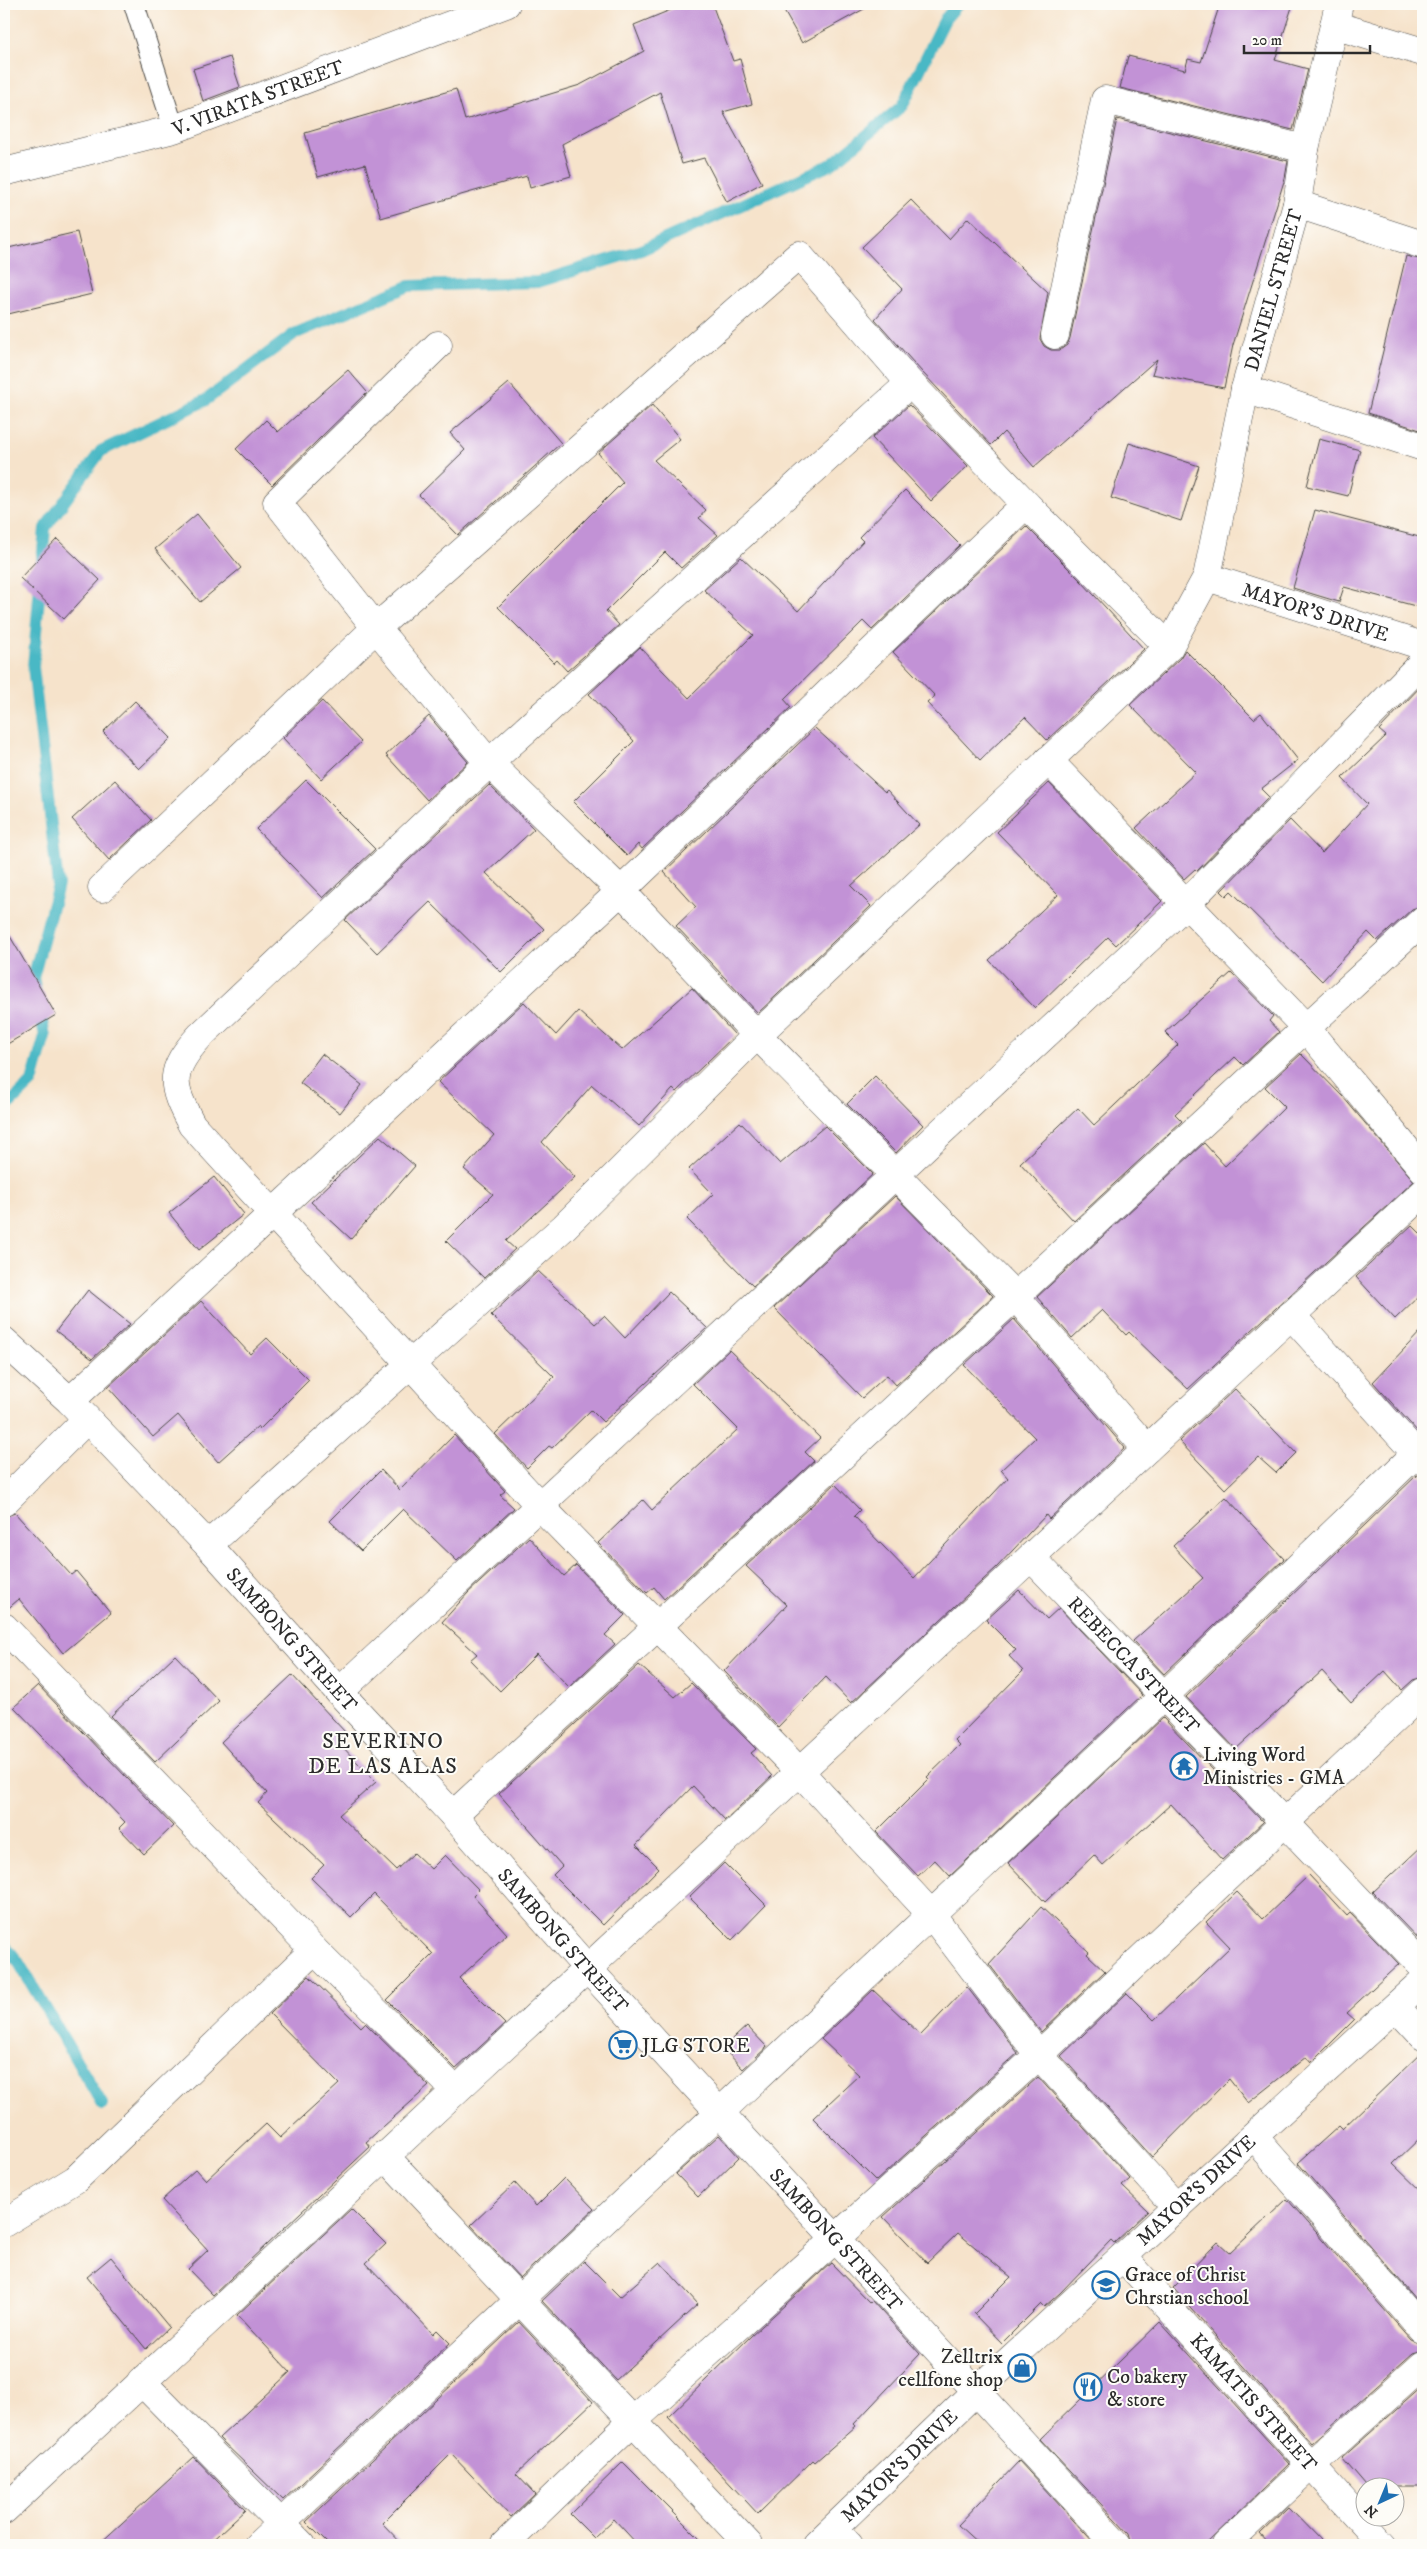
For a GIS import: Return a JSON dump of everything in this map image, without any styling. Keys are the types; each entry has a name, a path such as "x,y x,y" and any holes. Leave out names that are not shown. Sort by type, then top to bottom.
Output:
{"street":[{"name":"V. VIRATA STREET","path":"4,172 174,129 506,4"},
{"path":"1337,14 1423,52"},
{"name":"DANIEL STREET","path":"208,1545 564,1227 757,1035 1169,647 1207,577 1245,389 1297,204 1305,149 1337,14"},
{"path":"1055,334 1105,100 1305,149"},
{"path":"1297,204 1423,245"},
{"path":"102,888 376,628 799,255 910,383 1026,504 1169,647"},
{"path":"438,345 277,502 376,628 489,763 621,891 757,1035 896,1173 1015,1296 1147,1449"},
{"path":"910,383 489,763 183,1054 175,1077 178,1099 192,1125 409,1365 539,1505 799,1771 932,1914 1039,2055 1177,2208"},
{"path":"1245,389 1423,447"},
{"path":"4,1502 78,1410 273,1214 621,891 1026,504"},
{"name":"MAYOR'S DRIVE","path":"1207,577 1423,646"},
{"path":"338,1692 1186,904 1423,662"},
{"path":"1048,760 1306,1028 1423,1169"},
{"path":"453,1815 1423,920"},
{"path":"4,2510 141,2380 1423,1194"},
{"path":"258,2545 1421,1454 1292,1315"},
{"name":"SAMBONG STREET","path":"4,1341 78,1410 208,1545 338,1692 453,1815 587,1968 1117,2545"},
{"name":"REBECCA STREET","path":"1031,1557 1423,1967"},
{"path":"4,1627 314,1950 455,2090"},
{"path":"504,2545 633,2421 1039,2055 1423,1692"},
{"path":"4,2223 76,2179 314,1950"},
{"name":"MAYOR'S DRIVE","path":"833,2540 975,2392 1124,2258 1423,1981"},
{"path":"1396,2007 1423,2036"},
{"path":"1254,2137 1423,2330"},
{"path":"384,2156 520,2298 749,2545"},
{"name":"KAMATIS STREET","path":"1124,2258 1383,2545"},
{"path":"1226,2545 1311,2465 1423,2365"},
{"path":"141,2380 302,2545"}],"lane":[{"path":"134,4 174,129"}],"building":[{"path":"685,4 712,4 733,61 740,59 752,104 723,112 762,183 727,202 704,158 682,164 660,92 562,144 571,176 530,188 527,176 381,218 365,164 318,177 305,133 456,89 465,120 580,85 644,51 634,25"},
{"path":"780,4 873,4 802,43"},
{"path":"1220,4 1293,4 1275,60 1308,69 1293,130 1120,88 1128,56 1185,70 1188,59 1201,62"},
{"path":"230,57 240,87 203,101 193,69"},
{"path":"1117,119 1288,161 1285,178 1233,345 1224,388 1152,374 1157,359 1034,467 1004,432 991,445 875,319 902,289 862,247 911,200 949,239 968,218 1048,292 1040,339 1044,346 1051,350 1060,350 1067,345 1070,338"},
{"path":"77,232 92,294 4,315 4,249"},
{"path":"1406,256 1423,260 1423,431 1368,413"},
{"path":"348,370 367,392 272,485 236,449 266,420 278,432"},
{"path":"509,383 561,443 458,535 419,495 465,450 450,433"},
{"path":"652,405 680,439 654,460 706,510 699,518 718,535 681,568 665,552 606,611 619,625 567,671 557,660 554,663 498,607 623,482 598,453"},
{"path":"909,405 968,466 931,501 872,438"},
{"path":"1319,439 1360,450 1348,496 1307,486"},
{"path":"1129,443 1199,466 1181,521 1111,498"},
{"path":"905,490 960,545 872,630 863,621 784,699 791,707 642,849 638,844 627,856 573,802 634,741 589,694 640,647 689,698 753,635 704,590 741,557 798,611 863,541 859,537"},
{"path":"1315,510 1423,538 1423,608 1344,587 1339,602 1293,588"},
{"path":"197,514 241,568 200,602 155,549"},
{"path":"1026,526 1082,582 1144,649 1047,740 1025,717 980,760 927,703 935,696 893,652"},
{"path":"57,539 100,580 64,619 20,578"},
{"path":"1185,650 1254,719 1261,713 1298,760 1261,789 1269,797 1197,871 1195,869 1184,879 1136,828 1196,772 1130,705 1180,658"},
{"path":"1423,684 1423,905 1412,909 1377,941 1368,932 1322,981 1231,891 1226,896 1221,891 1290,820 1322,853 1367,804 1342,778 1386,736 1379,730"},
{"path":"135,701 171,738 139,769 103,732"},
{"path":"322,701 361,742 321,779 283,738"},
{"path":"429,716 468,762 427,800 386,755"},
{"path":"815,728 885,792 887,790 919,825 851,886 871,906 758,1013 676,926 696,907 664,872"},
{"path":"115,780 151,820 109,860 72,819"},
{"path":"306,780 375,849 323,898 256,829"},
{"path":"1049,783 1162,901 1116,945 1108,937 1035,1008 989,960 1058,895 997,832"},
{"path":"489,785 534,829 486,873 544,929 501,972 430,902 377,953 345,920"},
{"path":"4,926 56,1015 4,1046"},
{"path":"1231,973 1273,1016 1269,1021 1279,1032 1243,1065 1235,1057 1175,1114 1182,1121 1074,1221 1020,1163 1078,1108 1094,1125 1178,1045 1165,1032"},
{"path":"692,988 735,1035 676,1092 673,1089 639,1126 592,1085 542,1142 575,1177 506,1241 515,1249 484,1278 446,1241 493,1194 464,1169 494,1135 438,1082 524,1002 556,1035 578,1011 622,1050"},
{"path":"322,1054 362,1085 340,1113 300,1083"},
{"path":"1301,1054 1343,1097 1414,1181 1188,1389 1129,1332 1126,1335 1102,1310 1072,1338 1037,1297 1204,1143 1225,1166 1285,1107 1265,1087"},
{"path":"875,1076 923,1125 896,1153 847,1104"},
{"path":"740,1122 780,1164 825,1126 873,1174 753,1286 687,1219 713,1194 689,1169"},
{"path":"380,1136 415,1166 351,1239 311,1202"},
{"path":"214,1177 244,1214 199,1250 169,1213"},
{"path":"895,1196 993,1296 896,1385 887,1375 862,1398 774,1308"},
{"path":"1412,1225 1423,1236 1423,1292 1395,1319 1356,1277"},
{"path":"538,1271 595,1324 604,1316 625,1338 669,1292 707,1328 603,1422 591,1410 552,1448 549,1446 527,1468 495,1434 554,1377 491,1315"},
{"path":"88,1290 130,1324 92,1359 56,1331"},
{"path":"201,1301 250,1354 267,1338 309,1380 260,1429 258,1426 218,1462 178,1415 153,1437 108,1387"},
{"path":"1014,1319 1125,1448 1049,1519 1046,1515 997,1567 851,1703 826,1677 778,1727 724,1671 787,1605 746,1566 835,1484 860,1510 854,1516 914,1578 1008,1478 1001,1470 1035,1438 964,1365"},
{"path":"1423,1329 1423,1432 1418,1432 1373,1382"},
{"path":"729,1350 820,1438 805,1452 814,1461 664,1599 654,1587 647,1593 598,1543 643,1500 652,1510 738,1429 693,1384"},
{"path":"1235,1389 1296,1453 1276,1473 1258,1457 1225,1489 1179,1441"},
{"path":"454,1435 505,1491 500,1495 514,1508 457,1561 403,1509 361,1551 330,1521 381,1470 400,1490"},
{"path":"1417,1475 1423,1476 1423,1677 1413,1680 1402,1690 1385,1671 1351,1703 1322,1671 1236,1749 1186,1697"},
{"path":"1226,1497 1284,1559 1164,1674 1133,1641 1203,1578 1173,1546"},
{"path":"15,1513 71,1575 76,1571 111,1613 63,1653 19,1599 4,1612 4,1517"},
{"path":"529,1537 564,1576 576,1565 625,1615 605,1635 615,1644 569,1687 537,1654 500,1691 470,1660 477,1654 442,1622 468,1593"},
{"path":"1019,1590 1047,1619 1059,1608 1142,1695 950,1876 935,1860 918,1876 876,1832 929,1779 927,1777 960,1745 955,1740 1023,1671 1009,1656 1016,1650 986,1620"},
{"path":"175,1655 219,1701 155,1762 111,1716"},
{"path":"639,1665 675,1697 691,1683 756,1749 751,1753 772,1776 725,1820 693,1786 636,1845 659,1868 603,1925 553,1875 562,1866 499,1794"},
{"path":"292,1675 346,1733 338,1742 376,1782 339,1815 396,1870 414,1853 431,1869 445,1855 479,1890 473,1896 507,1934 459,1978 505,2024 456,2069 387,2000 433,1954 374,1894 351,1917 311,1878 324,1865 258,1803 267,1793 221,1742"},
{"path":"38,1685 173,1826 144,1854 119,1828 125,1822 14,1707"},
{"path":"1163,1718 1263,1822 1222,1860 1171,1804 1103,1865 1094,1855 1045,1902 1008,1863"},
{"path":"1423,1845 1423,1942 1422,1943 1373,1892"},
{"path":"724,1863 766,1905 732,1940 689,1897"},
{"path":"1309,1875 1347,1916 1350,1913 1399,1964 1346,2013 1354,2020 1311,2063 1306,2057 1248,2103 1229,2079 1152,2157 1061,2056 1127,1993 1154,2020 1230,1947 1206,1922 1237,1892 1263,1919"},
{"path":"1041,1907 1089,1952 1087,1954 1105,1971 1041,2032 989,1964"},
{"path":"309,1976 361,2027 365,2023 429,2086 366,2142 370,2147 213,2295 188,2269 208,2250 162,2200 196,2169 206,2180 266,2124 280,2138 339,2084 270,2014"},
{"path":"967,1987 1018,2053 876,2181 813,2118 859,2075 821,2039 873,1990 921,2035"},
{"path":"747,2026 767,2047 743,2069 723,2048"},
{"path":"1423,2051 1423,2135 1393,2164 1423,2193 1423,2307 1298,2163 1339,2126 1342,2129"},
{"path":"1038,2077 1130,2179 1122,2186 1148,2211 1114,2243 1111,2240 1060,2293 1044,2307 1041,2304 1002,2343 974,2314 1011,2277 958,2233 927,2263 883,2217"},
{"path":"719,2135 739,2157 698,2197 676,2174"},
{"path":"564,2178 594,2209 520,2278 471,2225 515,2183 536,2206"},
{"path":"1287,2199 1411,2340 1423,2345 1423,2350 1413,2353 1312,2443 1173,2288 1218,2242 1230,2253"},
{"path":"351,2209 386,2244 366,2263 433,2334 437,2330 450,2343 283,2500 219,2438 290,2372 237,2315"},
{"path":"111,2257 169,2327 146,2349 87,2277"},
{"path":"584,2261 620,2297 660,2262 698,2304 616,2380 542,2301"},
{"path":"831,2263 870,2303 872,2301 920,2354 854,2424 856,2426 815,2462 813,2460 758,2514 668,2417 751,2336"},
{"path":"519,2322 593,2402 516,2474 535,2494 511,2517 451,2454 382,2523 403,2545 329,2545 306,2522"},
{"path":"1160,2322 1289,2464 1205,2545 1132,2545 1129,2534 1040,2439"},
{"path":"1423,2386 1423,2486 1404,2486 1404,2476 1357,2476 1342,2458"},
{"path":"194,2457 245,2510 207,2545 98,2545"},
{"path":"1019,2461 1096,2545 980,2545 958,2525"},
{"path":"623,2462 706,2545 638,2545 614,2519 594,2538 570,2514"},
{"path":"1289,2507 1326,2545 1269,2545 1260,2535"}],"waterway":[{"path":"4,1109 32,1082 45,1036 33,978 58,885 33,667 45,528 101,451 206,400 294,334 409,286 538,282 641,250 832,164 902,106 945,19 958,4"},
{"path":"4,1944 19,1963 102,2104"}],"place":[{"name":"Living Word Ministries - GMA","path":"1184,1766"},
{"name":"JLG STORE","path":"623,2045"},
{"name":"Grace of Christ Chrstian school","path":"1106,2285"},
{"name":"Zelltrix cellfone shop","path":"1022,2368"},
{"name":"Co bakery & store","path":"1088,2387"}],"district":[{"name":"SEVERINO DE LAS ALAS","path":"383,1752"}]}
